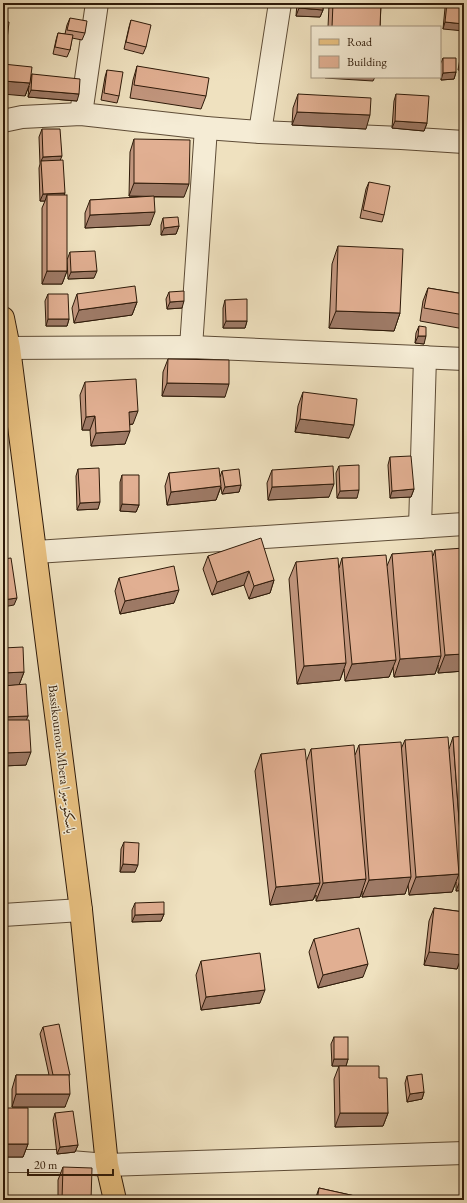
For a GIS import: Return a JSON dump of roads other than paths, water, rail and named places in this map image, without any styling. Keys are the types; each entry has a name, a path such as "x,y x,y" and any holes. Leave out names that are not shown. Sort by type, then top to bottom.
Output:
{"main road":[{"name":"Bassikounou-Mbera باسكنو-مبرا","path":"3,318 6,348 36,552 81,910 107,1165 115,1200"}],"street":[{"path":"82,114 97,3"},
{"path":"260,132 280,3"},
{"path":"3,121 22,117 82,114 206,128 260,132 464,142"},
{"path":"192,347 206,128"},
{"path":"6,348 192,347 464,359"},
{"path":"420,527 425,357"},
{"path":"36,552 464,524"},
{"path":"3,915 81,910"},
{"path":"3,1161 58,1161 107,1165 464,1153"}]}
